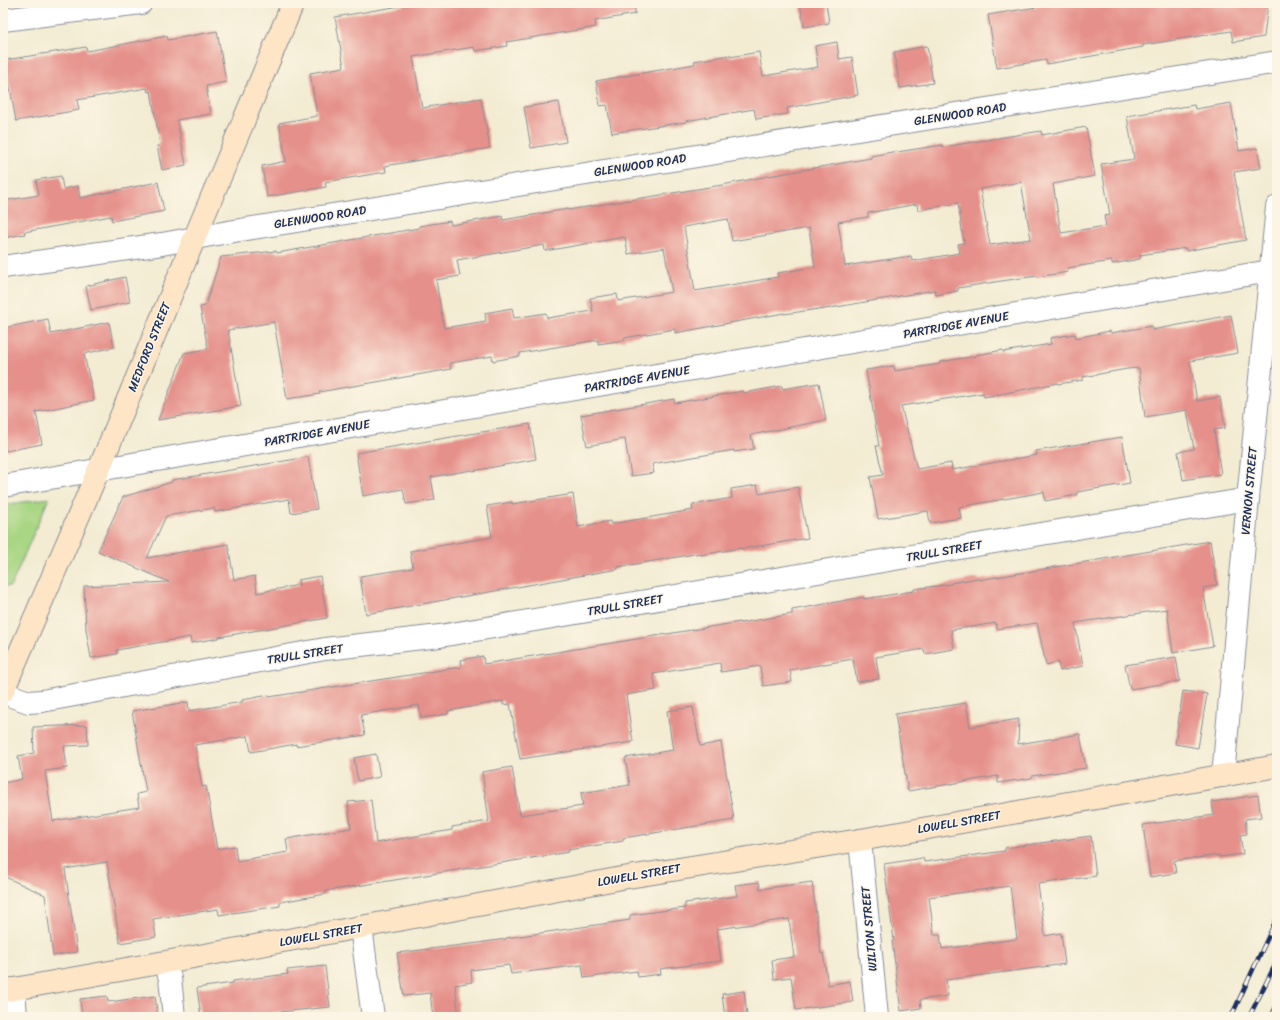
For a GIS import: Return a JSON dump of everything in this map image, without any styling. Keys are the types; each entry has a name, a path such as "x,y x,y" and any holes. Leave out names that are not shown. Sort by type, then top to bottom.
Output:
{"street":[{"path":"3,20 141,3"},
{"name":"MEDFORD STREET","path":"3,692 99,469 293,3"},
{"name":"GLENWOOD ROAD","path":"3,267 162,244 195,237 1277,62"},
{"name":"VERNON STREET","path":"1222,776 1277,208"},
{"name":"PARTRIDGE AVENUE","path":"3,486 1270,271"},
{"name":"TRULL STREET","path":"3,692 29,702 42,701 325,649 440,636 1248,499"},
{"name":"LOWELL STREET","path":"8,990 361,927 622,878 860,840 1277,766"},
{"name":"WILTON STREET","path":"860,840 877,1017"},
{"path":"361,927 373,1017"},
{"path":"165,962 170,978 174,1017"},
{"path":"8,990 16,1017"}],"green space":[{"path":"49,498 11,586 3,587 3,505"}],"building":[{"path":"418,3 635,3 635,14 595,21 596,27 506,42 507,46 475,51 474,47 413,57 422,108 481,98 490,148 385,166 386,172 325,182 326,187 267,197 262,166 286,161 279,123 317,116 310,73 344,67 335,17"},
{"path":"800,3 826,3 829,23 804,27"},
{"path":"1036,3 1268,3 1264,37 1233,42 1231,31 1143,45 1143,47 1047,64 1046,60 997,68 988,15 1037,7"},
{"path":"217,31 226,82 206,86 211,114 177,120 186,165 162,170 157,146 160,145 151,91 148,92 147,88 77,100 79,110 16,121 5,60 86,47 87,51 167,36 168,40"},
{"path":"837,42 839,59 852,57 858,95 787,108 788,114 756,119 754,109 686,122 612,133 607,105 600,106 596,81 695,64 694,61 759,52 763,76 818,67 815,46"},
{"path":"927,46 933,83 900,88 894,52"},
{"path":"559,102 566,142 531,148 524,107"},
{"path":"1231,103 1239,151 1257,148 1261,168 1234,172 1246,240 1186,251 1186,248 1140,255 1140,259 1112,264 1112,261 1067,268 1068,272 958,288 958,291 936,295 935,290 819,310 784,313 675,333 675,329 624,338 625,340 598,344 598,340 520,353 520,356 493,361 492,356 450,363 451,369 287,399 274,322 228,330 241,406 158,420 184,353 208,349 200,307 205,306 221,257 276,251 277,253 419,228 419,226 450,221 451,225 502,216 503,220 722,185 871,158 871,156 897,151 942,145 943,147 1041,131 1042,135 1086,127 1095,176 1053,184 1061,233 1106,226 1104,216 1110,215 1101,164 1134,159 1127,116 1194,105 1195,109","holes":["1021,182 1031,239 990,245 980,189","958,203 964,243 958,244 960,253 912,261 911,256 845,266 838,222 868,217 868,213 917,204 918,210","728,219 732,241 809,228 815,267 777,273 778,277 695,291 684,227","625,237 628,254 664,248 672,292 618,301 617,294 590,298 593,311 547,318 546,313 514,318 512,308 485,313 486,321 444,328 436,280 460,276 457,260 544,245 545,251"]},
{"path":"61,176 63,189 78,186 80,198 158,182 164,211 112,221 111,216 24,232 25,234 3,238 3,201 39,195 36,180"},
{"path":"125,277 130,302 91,310 86,286"},
{"path":"1231,315 1238,353 1190,361 1197,401 1220,397 1225,428 1214,430 1221,474 1183,480 1178,452 1194,449 1187,410 1145,417 1139,368 1127,369 1083,377 1083,380 1058,383 984,397 983,393 901,406 917,469 951,463 952,470 1037,455 1036,451 1122,437 1130,483 1077,492 1077,495 1045,501 1044,492 959,507 961,518 930,523 928,511 878,519 870,477 883,475 876,446 879,446 866,370 894,366 895,371 940,364 940,362 1003,350 1003,352 1051,344 1050,338 1075,334 1076,338 1110,331 1111,333 1152,326 1152,330"},
{"path":"48,319 51,334 109,322 114,347 84,354 94,400 36,412 42,444 6,451 3,437 3,328"},
{"path":"819,383 826,420 751,435 754,449 734,452 734,450 652,464 654,473 631,476 625,439 587,446 581,415 674,399 675,403 743,391 744,393 782,386 782,389"},
{"path":"530,424 536,459 431,477 435,500 406,504 403,489 363,496 356,453"},
{"path":"308,457 317,509 291,513 289,499 215,512 214,508 166,516 147,558 228,544 234,580 255,576 257,593 299,585 298,580 320,576 327,618 191,643 190,637 117,650 117,654 91,658 86,629 84,586 169,582 98,551 123,497 172,482 172,480"},
{"path":"757,485 759,494 798,487 808,538 701,555 701,553 618,567 618,569 366,614 360,576 413,568 410,551 492,537 487,506 512,502 512,504 573,494 578,527 610,521 611,524 693,510 692,505 732,498 731,489"},
{"path":"1210,541 1217,585 1203,588 1213,646 1173,653 1167,609 1075,623 1083,666 1060,671 1058,662 1046,665 1037,623 997,629 996,623 951,630 954,649 925,654 924,649 876,657 879,679 857,682 853,659 790,670 792,682 763,686 760,666 721,672 720,663 653,674 656,690 626,695 633,742 520,759 510,704 503,705 503,701 448,711 448,714 421,718 419,705 361,715 365,735 296,746 296,744 251,752 248,736 195,745 202,787 206,786 217,849 235,846 237,861 288,852 286,839 351,828 348,802 371,800 376,843 452,830 452,827 489,821 482,772 512,767 520,815 583,806 581,793 630,785 625,758 673,750 667,711 693,707 700,746 721,742 734,820 623,838 623,841 568,850 569,852 326,891 326,894 280,902 280,906 219,915 218,909 153,919 156,937 120,943 107,862 65,869 77,952 53,956 45,895 3,876 3,783 22,779 18,756 34,753 33,727 87,725 88,745 64,746 67,768 45,771 53,821 139,807 137,794 146,792 132,711 188,702 189,711 242,702 242,700 269,695 269,697 461,667 460,660 483,656 484,664 792,614 792,610 863,597 864,599 914,591 914,589 951,584 978,578 979,580"},
{"path":"1176,657 1180,681 1130,689 1125,665"},
{"path":"1183,691 1207,694 1198,748 1175,744"},
{"path":"966,703 970,727 1019,719 1018,744 1080,734 1086,768 998,783 998,776 908,791 895,714"},
{"path":"376,754 380,777 358,781 354,758"},
{"path":"1258,795 1261,817 1245,819 1247,834 1240,835 1243,854 1219,857 1219,855 1174,861 1176,873 1150,877 1143,825 1214,815 1212,802"},
{"path":"1091,836 1096,876 1038,884 1045,936 1061,933 1065,964 946,980 948,996 920,1000 921,1008 901,1011 884,864 923,858 924,862 1005,851 1005,848","holes":["1010,886 1017,939 942,949 940,935 934,935 929,897"]},
{"path":"759,882 760,889 812,882 821,954 823,953 828,985 850,981 853,1002 796,1010 791,977 774,979 772,960 794,957 789,919 717,929 721,961 660,969 661,974 638,977 637,971 584,978 582,965 511,974 509,965 471,970 472,982 455,985 459,1017 433,1017 430,993 404,996 397,953 478,943 630,920 630,915 685,908 685,903 737,896 735,885"},
{"path":"325,966 330,1007 270,1013 270,1017 201,1017 197,988 233,983 233,981 288,974 287,970"},
{"path":"744,991 747,1015 725,1017 722,994"},
{"path":"107,996 108,1002 155,996 158,1017 82,1017 80,999"}],"tram line":[{"path":"1269,1017 1277,1001"}],"railway":[{"path":"1231,1017 1277,918"},
{"path":"1249,1017 1277,961"}]}
